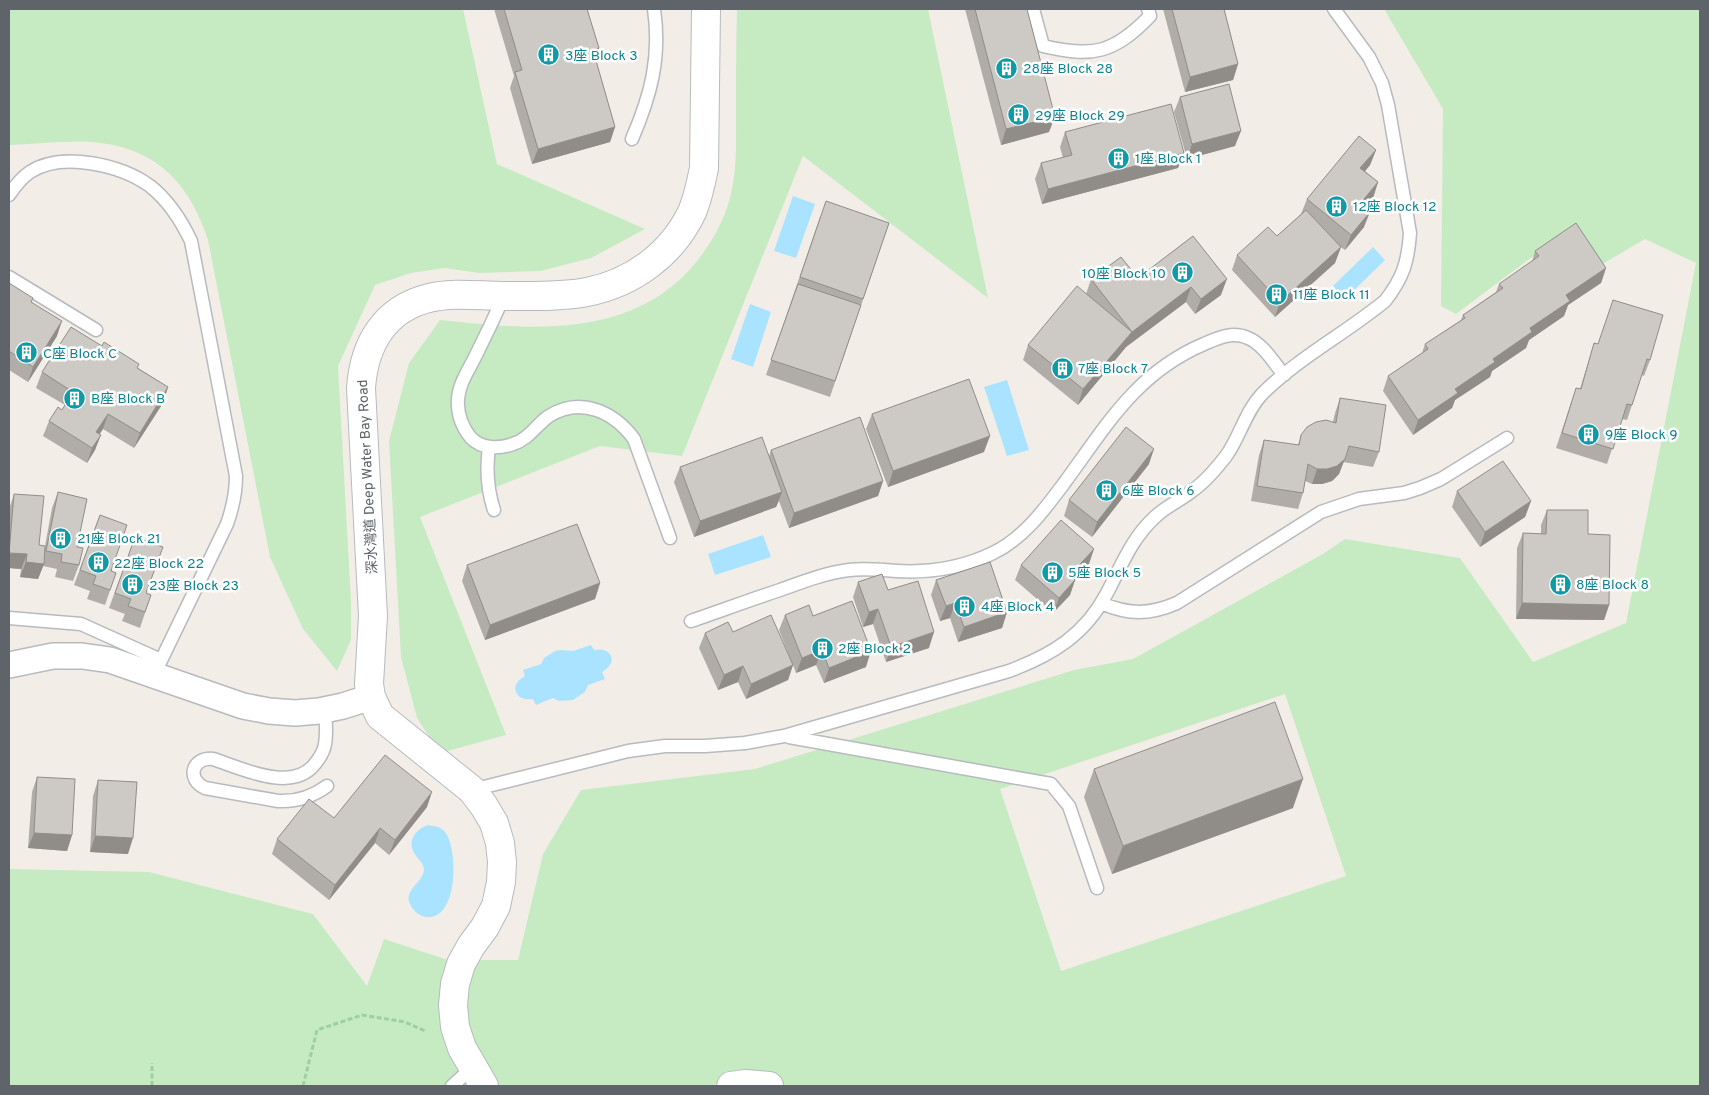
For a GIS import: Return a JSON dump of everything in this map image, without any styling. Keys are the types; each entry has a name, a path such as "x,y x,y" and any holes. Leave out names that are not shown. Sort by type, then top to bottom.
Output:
{"street":[{"name":"深水灣道 Deep Water Bay Road","path":"473,1067 454,1020 455,984 461,964 496,906 501,882 502,862 500,843 494,823 472,790 380,716 371,697 369,684 373,616 361,388 362,369 367,351 376,335 388,320 414,303 445,295 504,296 587,292 609,286 630,277 650,265 667,249 681,232 692,212 700,191 704,168 706,9"},
{"path":"9,665 53,656 82,656 157,668 243,706 269,711 295,713 325,710 371,697"},
{"path":"731,1086 746,1084 769,1086"}],"lane":[{"path":"632,139 644,111 652,81 656,51 654,9"},
{"path":"1033,9 1044,46 1068,52 1103,49 1119,43 1134,33 1150,16 1148,9"},
{"path":"472,790 628,751 665,746 745,743 784,736 1009,672 1034,662 1057,649 1077,632 1094,614 1101,603 1127,551 1140,533 1172,503 1191,492 1210,476 1227,455 1247,416 1261,396 1284,375 1385,300 1396,287 1404,272 1409,253 1410,234 1388,105 1382,83 1369,57 1334,9"},
{"path":"9,194 18,182 30,172 57,162 72,162 110,167 131,175 150,186 167,202 191,241 236,476 233,508 157,668 82,624 9,618"},
{"path":"9,277 96,330"},
{"path":"504,296 460,388 458,413 468,434 476,443 489,447 504,447 527,437 549,416 564,409 581,407 598,409 613,416 625,426 634,439 670,538"},
{"path":"691,621 820,575 848,570 873,569 923,572 948,569 972,562 995,552 1013,540 1044,510 1134,390 1170,361 1224,335 1248,338 1258,344 1284,375"},
{"path":"1101,603 1115,609 1131,612 1147,612 1177,603 1321,512 1359,499 1404,493 1420,488 1441,479 1507,438"},
{"path":"489,447 487,480 489,496 494,510"},
{"path":"325,710 325,746 320,758 312,768 303,774 293,778 273,778 206,758 200,760 193,771 194,779 205,788 278,801 302,799 316,794 327,786"},
{"path":"784,736 1051,784 1069,806 1097,888"},
{"path":"452,1086 473,1067"}],"path":[{"path":"303,1086 316,1030 362,1015 405,1022 473,1067"},
{"path":"152,1064 152,1086"}],"green space":[{"path":"9,9 463,9 497,164 645,229 591,258 541,271 479,273 445,268 411,273 375,285 338,366 351,602 351,640 337,671 303,629 270,557 208,240 201,221 192,203 170,174 140,154 122,147 78,141 9,145"},
{"path":"737,9 928,9 988,298 803,156 682,456 600,446 420,517 506,735 440,753 417,718 401,657 389,441 409,363 440,320 474,324 544,327 579,324 612,317 643,305 672,287 697,261 721,223 732,188 736,146"},
{"path":"1384,9 1700,9 1700,1086 9,1086 9,869 149,872 313,914 367,986 384,939 448,960 518,960 543,854 581,790 755,769 1074,670 1133,659 1323,554 1345,539 1460,558 1533,662 1626,623 1696,263 1645,239 1599,266 1568,230 1456,314 1441,306 1443,109","holes":["1285,694 1346,876 1061,971 1000,789"]}],"water":[{"path":"793,196 815,204 796,258 774,251"},
{"path":"1373,247 1385,260 1345,299 1333,286"},
{"path":"750,304 771,312 753,367 731,359"},
{"path":"1007,380 1029,450 1007,456 984,387"},
{"path":"763,535 771,557 715,575 708,554"},
{"path":"591,645 594,650 605,650 609,653 612,660 602,672 605,679 588,685 585,692 573,700 559,701 553,698 536,705 533,699 522,698 516,692 517,684 525,676 523,670 541,664 544,658 555,651 573,651"},
{"path":"428,825 440,828 445,832 452,852 453,865 451,893 446,905 440,913 431,917 422,916 416,912 410,904 409,898 412,889 424,870 423,865 413,851 413,838 420,829"}],"building":[{"path":"504,9 587,9 599,48 593,50 615,127 538,149 515,72 522,70"},
{"path":"975,9 1027,9 1055,117 1006,129"},
{"path":"1172,9 1224,9 1238,64 1190,77"},
{"path":"1229,84 1241,131 1192,144 1180,97"},
{"name":"1座 Block 1","path":"1171,104 1184,153 1048,189 1041,163 1072,155 1065,132"},
{"name":"12座 Block 12","path":"1359,136 1376,150 1360,168 1378,182 1360,204 1370,212 1351,235 1307,199"},
{"path":"826,201 889,223 863,299 800,277"},
{"name":"11座 Block 11","path":"1306,210 1341,247 1280,302 1237,255 1268,227 1277,236"},
{"path":"1576,223 1606,268 1566,295 1570,301 1530,328 1532,332 1493,359 1495,362 1455,389 1458,393 1418,420 1388,376 1428,349 1425,344 1465,318 1463,315 1503,288 1499,284 1539,256 1535,251"},
{"path":"1193,236 1227,279 1201,299 1191,287 1132,332 1091,279 1121,257 1138,278"},
{"name":"C座 Block C","path":"9,283 33,298 31,302 62,321 33,367 9,351"},
{"path":"798,284 861,305 835,381 771,360"},
{"path":"1077,286 1132,332 1083,389 1028,345"},
{"path":"1613,300 1663,315 1650,360 1647,359 1632,405 1627,404 1613,449 1562,433 1576,388 1581,389 1594,343 1598,344"},
{"path":"71,327 102,346 104,342 139,364 137,368 168,387 140,433 108,414 96,432 101,435 92,448 49,421 58,407 62,410 73,392 42,372"},
{"path":"969,379 990,436 893,471 872,414"},
{"path":"1340,398 1386,405 1379,452 1349,446 1345,459 1337,466 1317,469 1308,464 1303,493 1257,486 1264,440 1299,445 1301,435 1307,427 1316,422 1326,420 1336,423"},
{"path":"860,417 883,481 794,513 771,450"},
{"name":"6座 Block 6","path":"1126,427 1154,449 1097,522 1069,500"},
{"path":"762,437 782,492 700,521 680,467"},
{"path":"1503,461 1531,501 1485,532 1457,491"},
{"name":"21座 Block 21","path":"58,492 87,499 77,547 83,548 79,565 61,562 62,554 46,551"},
{"path":"14,494 44,496 39,545 45,546 44,564 26,562 27,554 9,553"},
{"name":"8座 Block 8","path":"1547,510 1588,510 1588,534 1610,535 1609,605 1522,603 1523,533 1546,534"},
{"name":"22座 Block 22","path":"100,515 127,525 111,571 116,573 110,590 93,584 96,576 80,570"},
{"name":"5座 Block 5","path":"1061,520 1094,549 1070,575 1075,580 1059,598 1021,565"},
{"path":"577,524 600,583 490,625 467,565"},
{"name":"23座 Block 23","path":"135,537 163,547 146,593 151,595 145,612 128,606 131,599 115,593"},
{"path":"990,562 1007,612 964,627 955,603 946,606 936,580"},
{"path":"882,574 888,590 918,581 934,632 891,647 878,609 869,612 858,582"},
{"name":"2座 Block 2","path":"852,601 871,651 829,668 822,650 802,658 785,615 809,605 813,616"},
{"path":"771,615 793,665 751,684 743,666 724,675 705,633 728,622 733,632"},
{"path":"1275,702 1303,779 1123,846 1094,769"},
{"path":"385,755 432,792 395,840 380,828 335,885 277,839 309,799 334,818"},
{"path":"37,777 75,779 72,835 34,833"},
{"path":"98,780 137,782 133,838 95,836"}],"place":[{"name":"3座 Block 3","path":"549,55"},
{"name":"28座 Block 28","path":"1007,68"},
{"name":"29座 Block 29","path":"1019,115"},
{"name":"1座 Block 1","path":"1119,158"},
{"name":"12座 Block 12","path":"1337,206"},
{"name":"10座 Block 10","path":"1182,273"},
{"name":"11座 Block 11","path":"1277,294"},
{"name":"C座 Block C","path":"27,353"},
{"name":"7座 Block 7","path":"1062,368"},
{"name":"B座 Block B","path":"75,398"},
{"name":"9座 Block 9","path":"1589,434"},
{"name":"6座 Block 6","path":"1106,490"},
{"name":"21座 Block 21","path":"61,538"},
{"name":"22座 Block 22","path":"98,563"},
{"name":"5座 Block 5","path":"1052,572"},
{"name":"8座 Block 8","path":"1560,584"},
{"name":"23座 Block 23","path":"133,585"},
{"name":"4座 Block 4","path":"965,606"},
{"name":"2座 Block 2","path":"822,648"}]}
